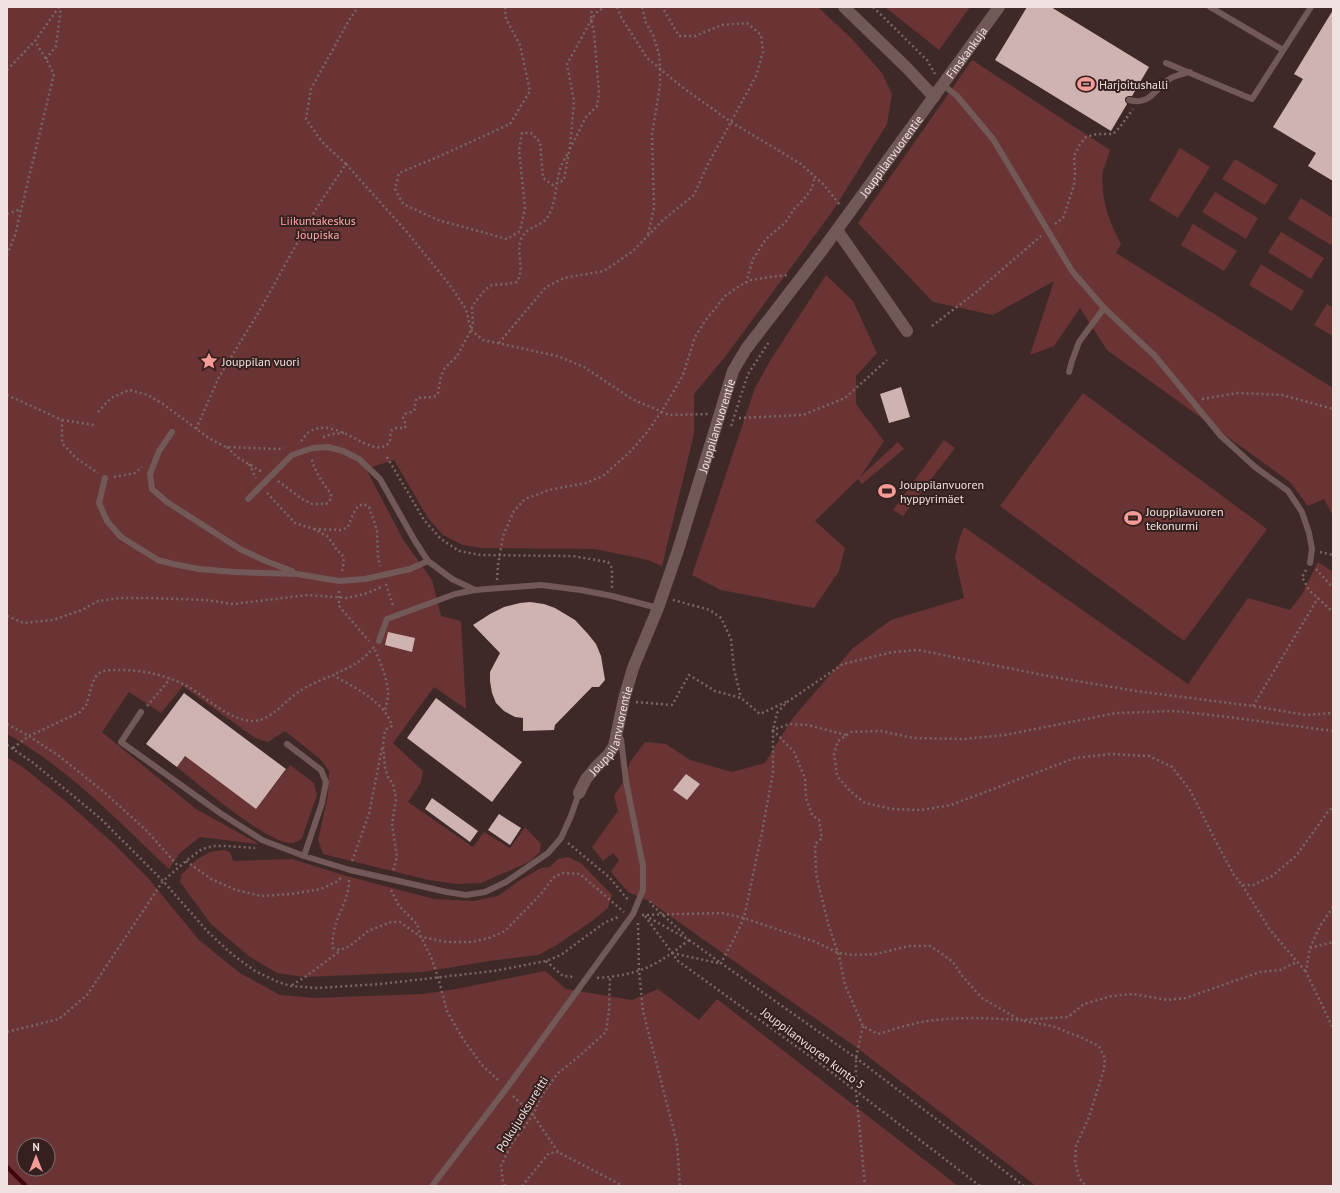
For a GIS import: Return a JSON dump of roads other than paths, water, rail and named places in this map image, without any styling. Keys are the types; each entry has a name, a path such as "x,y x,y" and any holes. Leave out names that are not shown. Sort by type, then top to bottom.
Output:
{"street":[{"path":"844,7 908,69 934,97"},
{"name":"Finskankuja","path":"934,97 999,7"},
{"name":"Jouppilanvuorentie","path":"579,793 586,779 608,755 614,746 624,699 633,668 658,608 678,550 733,371 746,349 837,230 934,97"},
{"path":"837,230 907,332"}],"lane":[{"path":"1210,7 1283,50"},
{"path":"1166,63 1252,99 1311,7"},
{"path":"1129,100 1137,102 1148,99 1172,78 1190,72"},
{"path":"942,84 957,96 993,139 1072,271 1104,308 1155,356 1221,436 1255,468 1288,490 1302,512 1309,533 1312,549 1310,563"},
{"path":"1069,372 1079,342 1104,308"},
{"path":"172,432 158,453 150,474 152,489 167,502 240,549 299,574"},
{"path":"248,499 292,456 313,448 328,448 343,451 359,459 380,479 428,561 452,579 475,590"},
{"path":"106,478 100,503 107,521 121,537 158,560 173,564 199,569 299,574 341,581 365,579 410,569 428,561"},
{"path":"379,641 387,619 455,594 475,590 541,585 612,596 658,608"},
{"path":"141,712 121,742 220,813 262,840 304,856 350,870 466,895 485,892 506,882 548,853 561,838 579,793"},
{"path":"432,1186 506,1089 634,912 643,890 643,866 626,781 621,739 616,732"},
{"path":"287,744 321,770 326,782 322,803 304,856"}],"waterway":[{"path":"7,1167 26,1186"}],"place":[{"name":"Harjoitushalli","path":"1086,84"},
{"name":"Jouppilan vuori","path":"209,361"},
{"name":"Jouppilanvuoren hyppyrimäet","path":"887,491"},
{"name":"Jouppilavuoren tekonurmi","path":"1133,518"}],"park label":[{"name":"Liikuntakeskus Joupiska","path":"318,227"}]}
